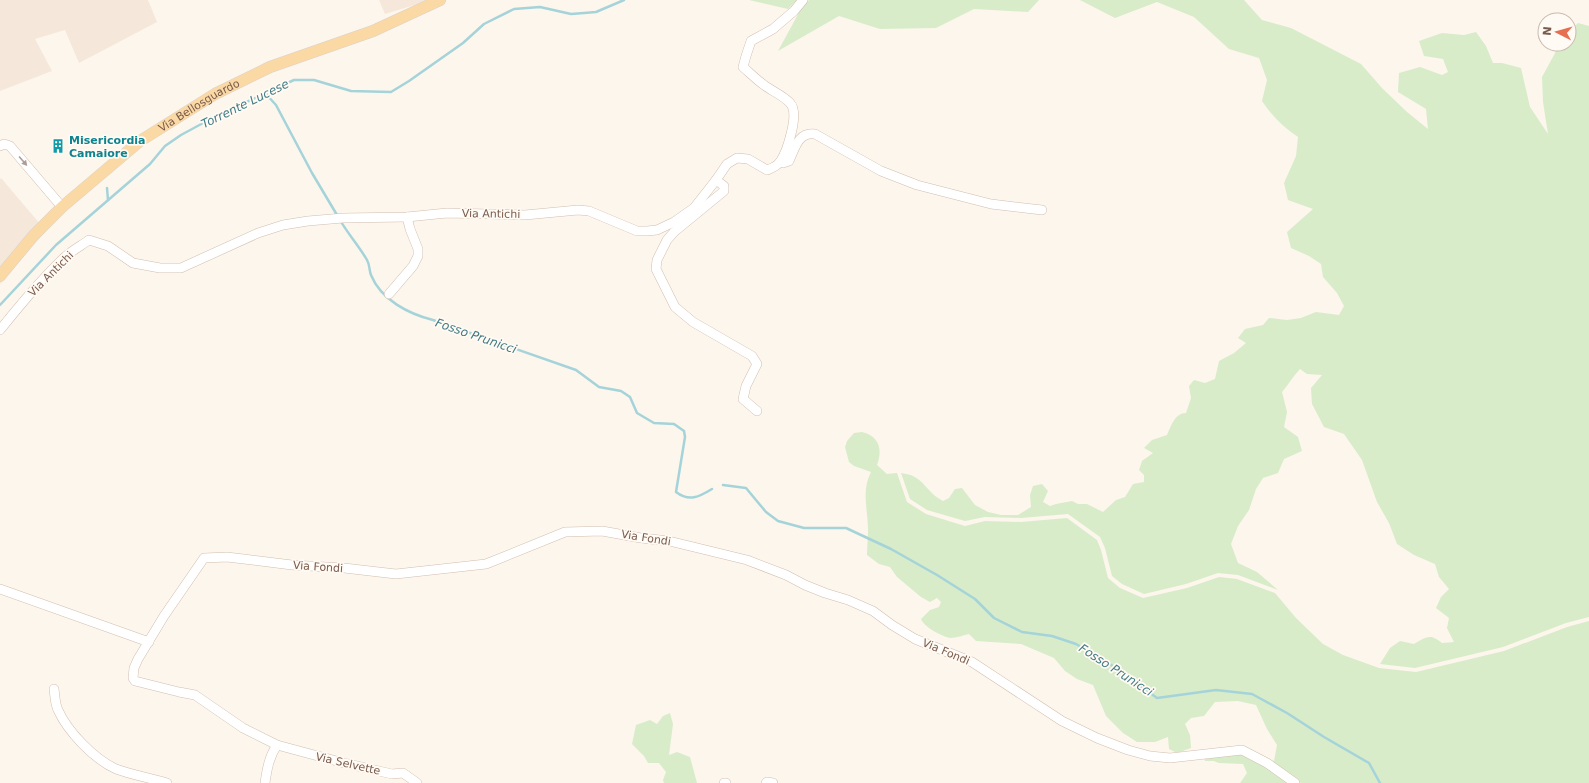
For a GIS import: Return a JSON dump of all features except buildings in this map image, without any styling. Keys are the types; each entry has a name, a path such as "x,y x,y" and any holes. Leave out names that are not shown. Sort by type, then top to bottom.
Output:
{"main road":[{"name":"Via Bellosguardo","path":"0,276 33,236 62,206 140,141 215,94 270,67 373,31 440,0"}],"street":[{"path":"803,0 794,11 773,29 751,41 743,67 763,84 791,103 793,110 792,128 789,142 780,162 784,163 789,161 801,138 810,133 815,134 881,171 916,184 991,204 1042,210"},
{"path":"0,146 4,144 10,146 62,206"},
{"name":"Via Antichi","path":"0,330 17,308 55,267 67,255 89,240 108,246 133,263 160,268 181,268 258,233 283,225 343,218 408,217 447,213 525,215 578,210 589,212 637,231 647,232 656,230 674,222 694,208 727,164 737,158 748,159 767,170 774,168 780,162"},
{"path":"716,180 724,186 724,191 674,232 667,240 657,260 656,269 675,307 693,322 752,356 757,364 746,386 743,399 757,411"},
{"path":"389,294 413,266 418,256 418,249 410,229 408,217"},
{"name":"Via Fondi","path":"149,642 178,595 204,558 227,557 292,565 344,568 396,574 486,564 565,532 602,531 669,541 747,560 786,575 825,593 848,600 873,611 915,639 972,662 1062,721 1097,738 1128,750 1150,756 1170,758 1242,750 1267,763 1295,783"},
{"path":"0,589 149,642"},
{"name":"Via Selvette","path":"149,642 134,668 133,678 135,681 196,695 243,728 277,745 392,774 403,773 417,783"},
{"path":"54,689 58,709 61,715 72,732 97,758 116,769 167,783"},
{"path":"265,783 272,752 277,745"},
{"path":"766,783 773,783"}],"shaded area":[{"path":"0,0 148,0 157,22 79,63 65,30 35,39 52,71 0,91"},
{"path":"379,0 431,0 385,14"},
{"path":"1,178 46,231 0,284 0,179"}],"green space":[{"path":"749,0 797,0 788,9"},
{"path":"809,0 1039,0 1028,12 974,9 936,28 880,29 839,16 778,51 802,7"},
{"path":"1080,0 1244,0 1262,20 1291,28 1361,64 1382,88 1407,112 1428,129 1426,109 1398,92 1399,73 1420,67 1442,75 1448,72 1443,59 1424,56 1419,41 1442,33 1464,35 1476,32 1486,46 1493,63 1502,63 1521,68 1530,107 1548,134 1543,102 1542,77 1556,52 1577,52 1577,24 1589,26 1589,617 1566,623 1503,647 1415,668 1380,664 1390,648 1400,641 1414,644 1425,638 1431,637 1442,643 1454,642 1447,628 1449,618 1436,608 1441,597 1449,589 1439,577 1435,564 1414,555 1397,544 1389,523 1377,502 1362,460 1344,434 1324,427 1312,404 1311,388 1322,375 1307,374 1300,369 1282,392 1287,412 1284,427 1298,437 1302,451 1284,459 1278,473 1263,478 1256,489 1249,510 1238,526 1231,544 1238,563 1257,572 1278,590 1238,575 1218,573 1186,584 1144,594 1122,584 1112,576 1105,548 1100,537 1068,514 1021,518 985,517 965,521 927,510 910,499 901,473 910,475 917,479 937,498 943,501 949,498 955,489 962,488 975,505 988,512 1001,515 1018,515 1031,507 1030,495 1033,486 1042,484 1048,491 1043,502 1050,506 1072,501 1078,504 1087,504 1103,512 1116,500 1125,497 1133,484 1144,482 1144,475 1139,470 1142,461 1153,453 1144,448 1152,440 1167,435 1176,418 1179,415 1186,413 1191,398 1189,386 1194,380 1205,383 1215,379 1219,361 1234,353 1246,343 1238,338 1245,329 1263,325 1269,318 1287,320 1301,318 1316,312 1339,315 1344,306 1337,293 1323,277 1321,264 1309,256 1291,248 1287,232 1313,209 1288,200 1284,183 1296,156 1298,137 1278,121 1262,101 1267,80 1259,58 1229,49 1194,17 1157,2 1115,18"},
{"path":"862,432 868,434 876,440 878,444 880,454 877,465 887,474 897,473 907,502 926,514 965,526 985,521 1021,522 1067,518 1097,540 1108,578 1120,588 1143,598 1187,588 1219,577 1237,579 1275,593 1296,618 1323,644 1343,655 1379,668 1416,672 1504,651 1567,627 1589,621 1589,783 1240,783 1247,773 1243,764 1205,761 1203,750 1248,749 1274,761 1277,745 1267,729 1256,705 1238,701 1215,702 1204,716 1191,718 1185,724 1190,735 1191,748 1177,753 1169,749 1168,737 1155,742 1137,742 1123,733 1106,716 1093,685 1077,679 1065,671 1054,658 1021,644 976,641 969,634 950,638 933,631 923,622 921,619 930,610 939,607 941,602 937,598 930,602 921,597 897,577 890,567 879,564 867,555 868,530 866,486 871,472 854,466 849,462 845,447 847,441 854,433"},
{"path":"670,713 673,724 669,755 677,752 690,757 697,783 664,783 663,780 666,772 659,763 648,763 644,756 632,744 636,725 650,720 657,724 663,716"}],"waterway":[{"name":"Torrente Lucese","path":"0,305 56,245 150,164 165,146 181,135 216,116 294,80 314,80 351,91 391,92 463,43 484,24 514,9 540,7 571,14 584,13 596,12 624,0"},
{"name":"Fosso Prunicci","path":"265,93 276,105 312,173 337,215"},
{"path":"107,188 108,200"},
{"name":"Fosso Prunicci","path":"340,220 367,260 371,275 376,284 382,292 397,305 415,314 576,370 599,387 621,391 630,397 637,413 654,423 674,424 684,431 685,437 676,492 690,498 703,494 712,489"},
{"name":"Fosso Prunicci","path":"723,485 746,488 766,512 778,521 804,528 846,528 891,549 975,599 994,618 1022,632 1052,636 1076,644 1107,662 1157,698 1216,690 1252,694 1287,713 1324,737 1369,763 1380,783"}],"place":[{"name":"Misericordia Camaiore","path":"58,146"}]}
